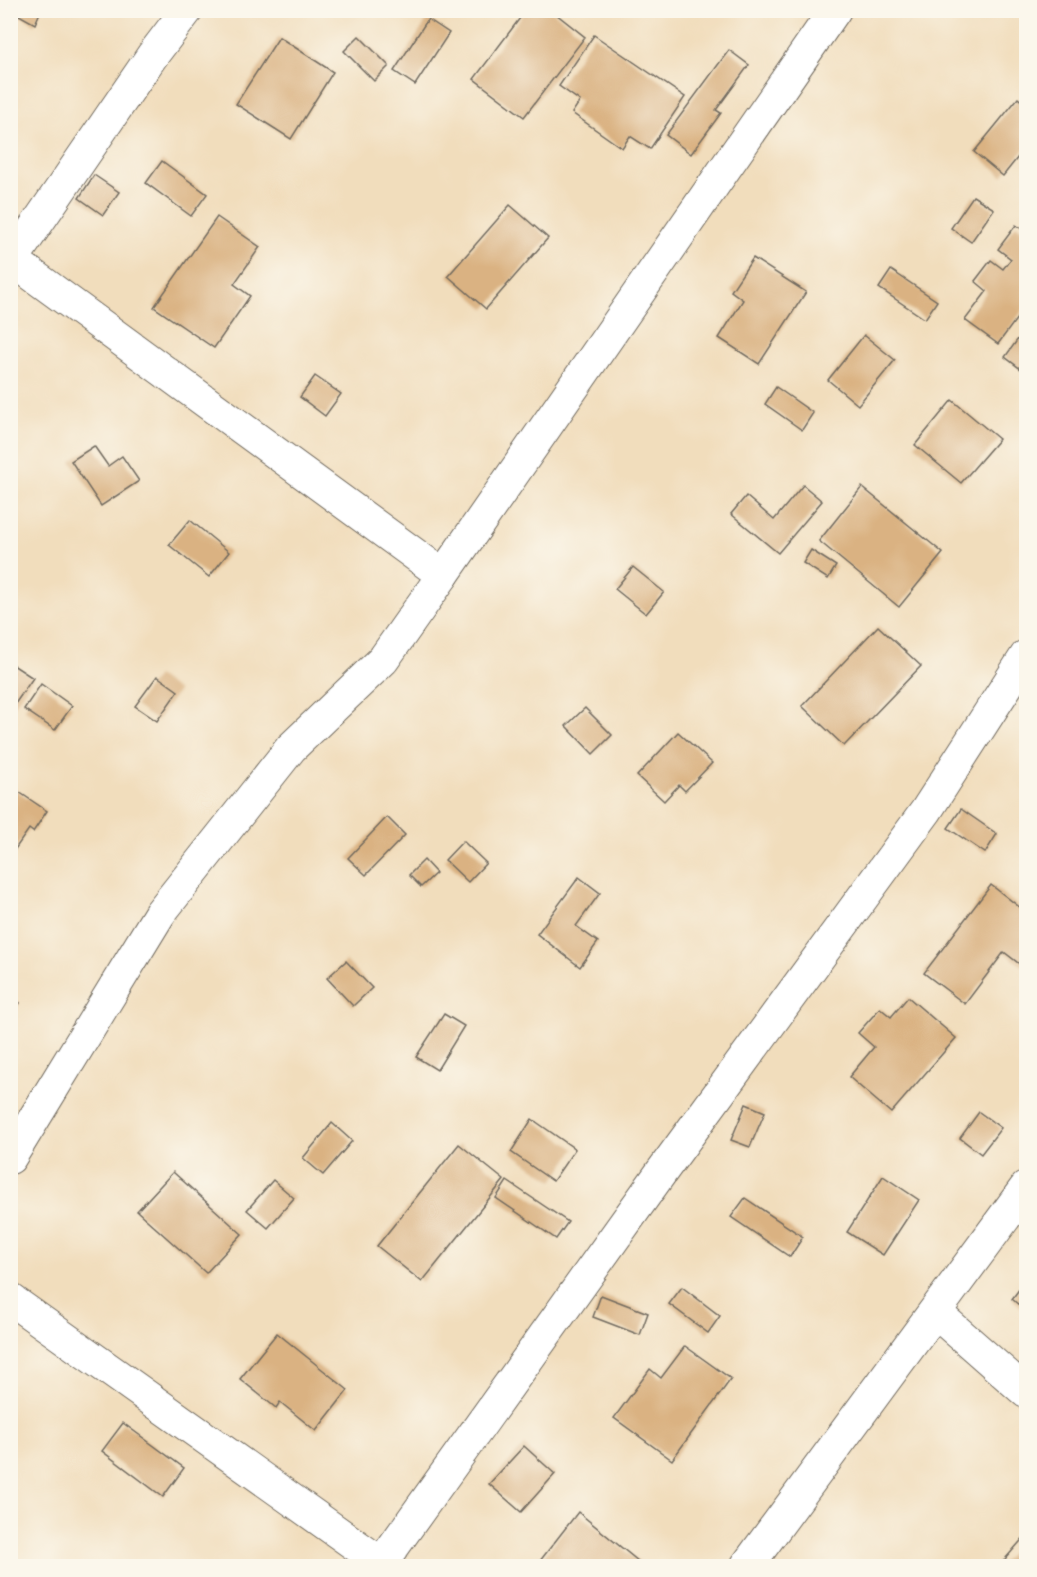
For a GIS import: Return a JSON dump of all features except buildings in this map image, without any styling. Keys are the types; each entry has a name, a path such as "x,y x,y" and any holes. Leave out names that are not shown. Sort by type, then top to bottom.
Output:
{"main road":[{"path":"747,1566 1026,1188"}],"street":[{"path":"188,10 152,56 11,261 443,575"},
{"path":"10,1158 160,913 291,748 383,660 835,10"},
{"path":"10,1299 383,1565 660,1174 926,811 1026,656"},
{"path":"935,1312 1026,1392"}]}
